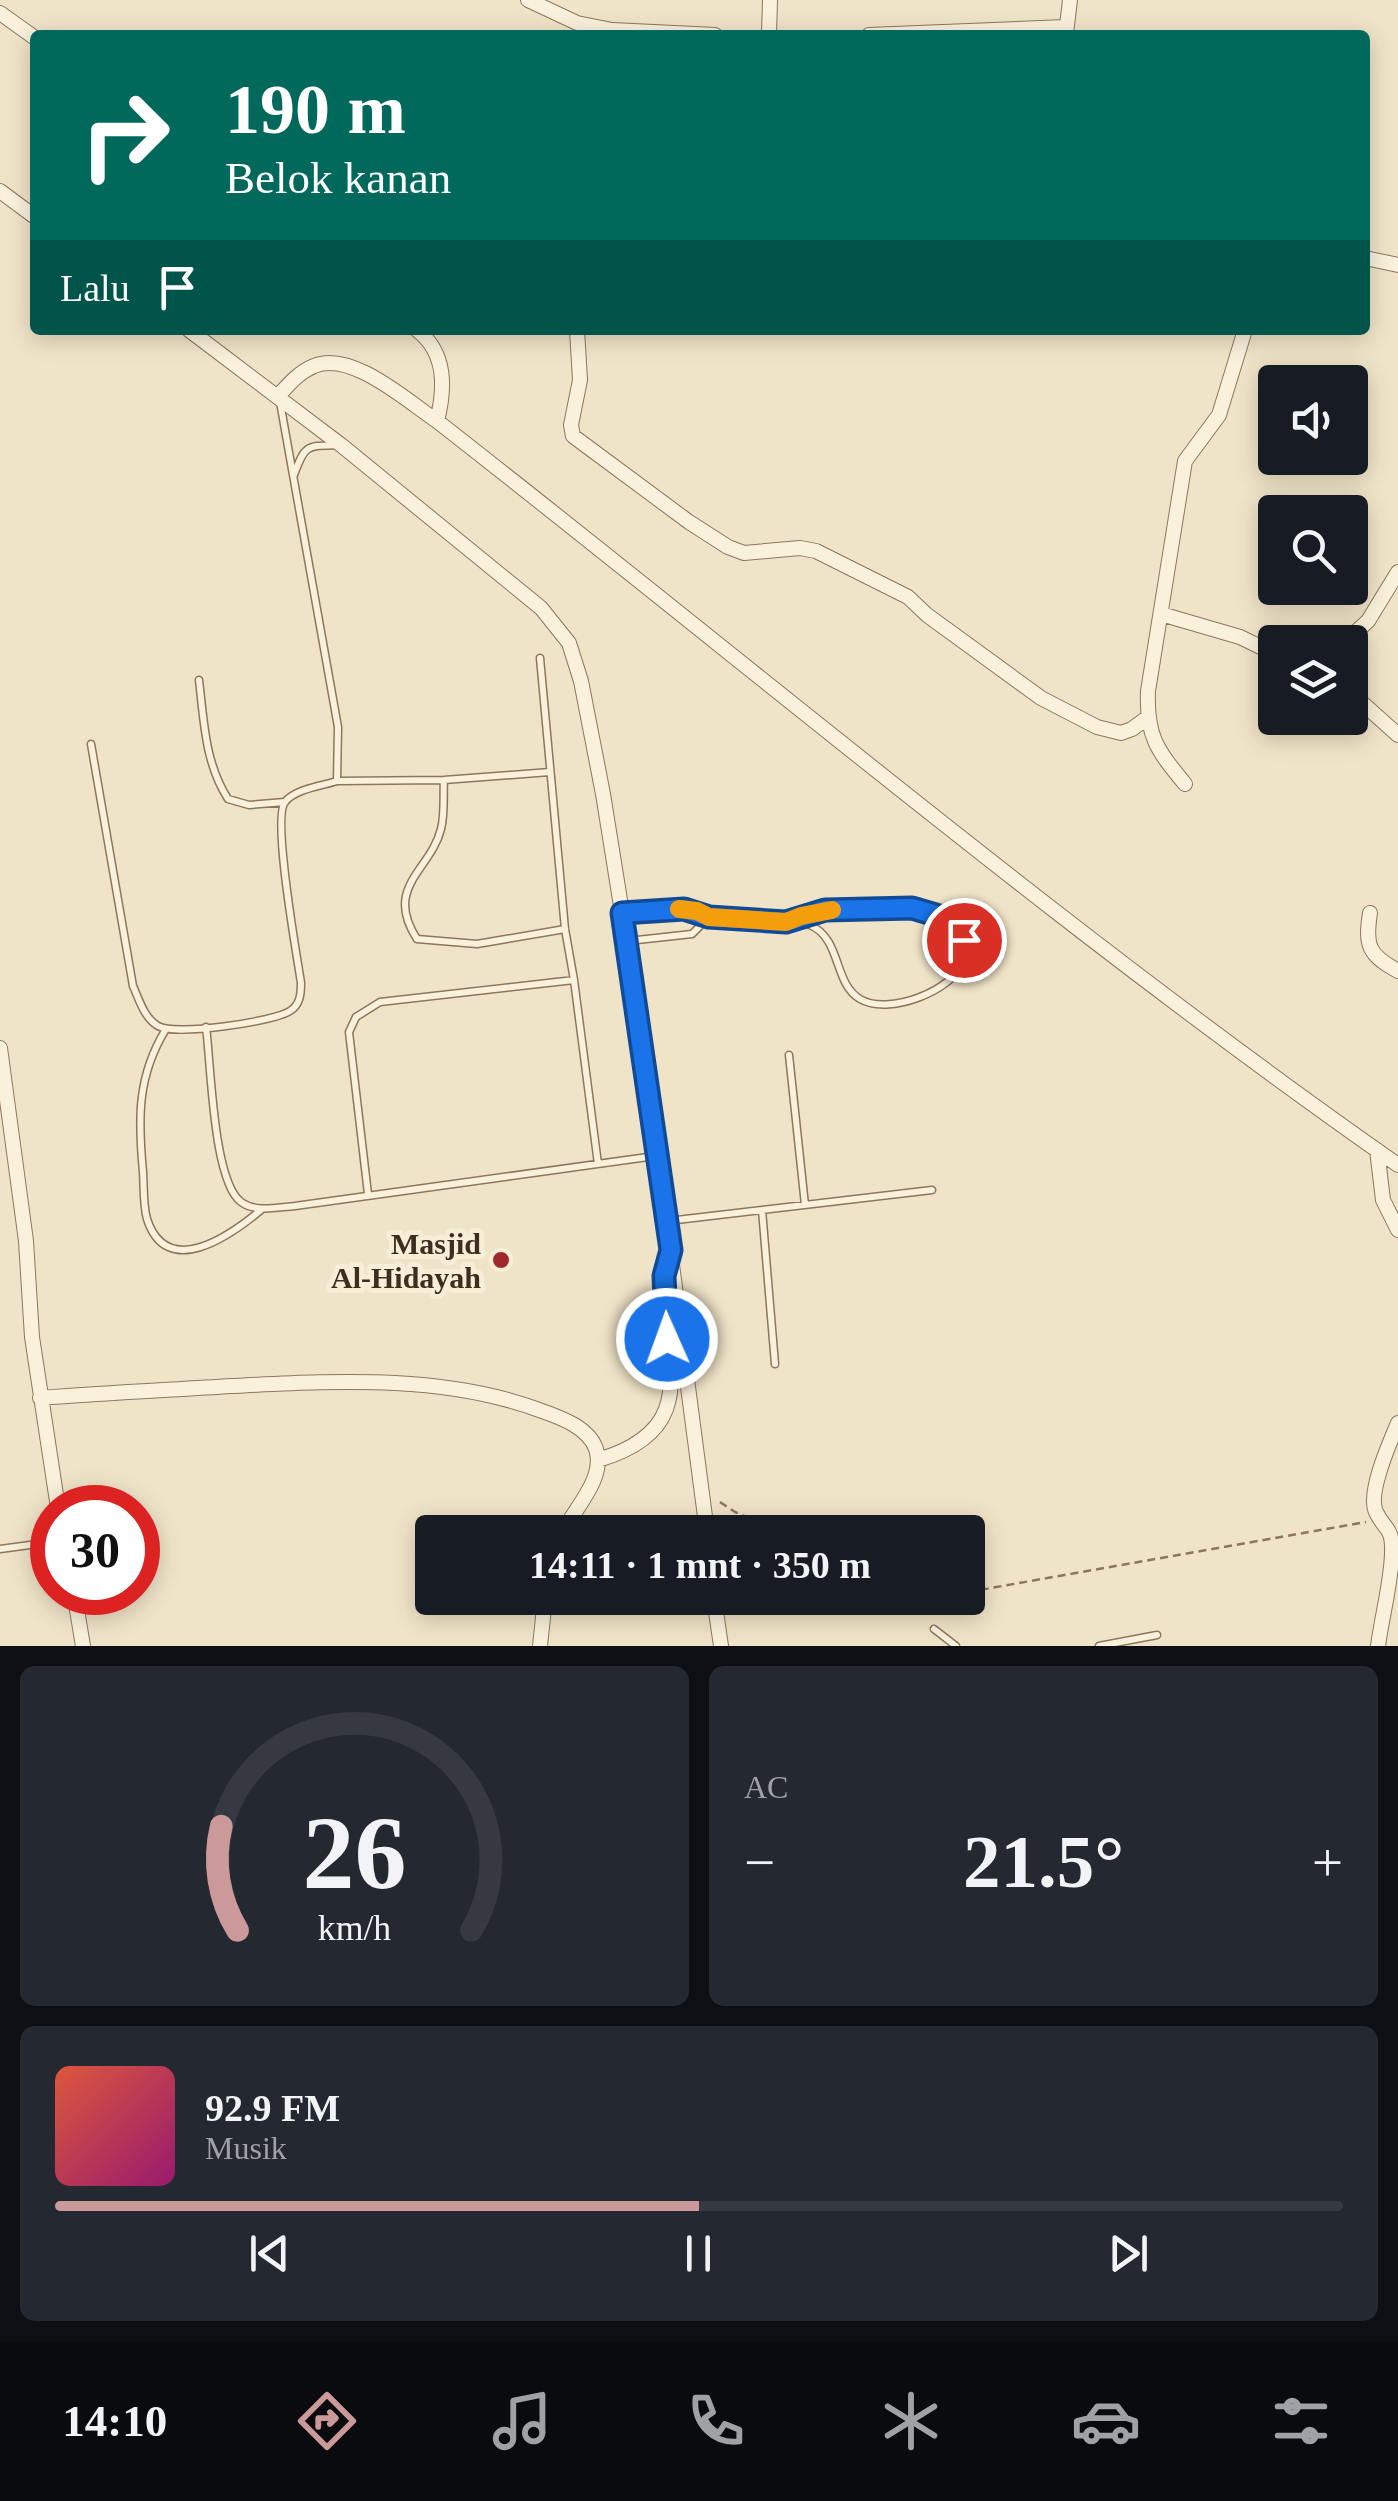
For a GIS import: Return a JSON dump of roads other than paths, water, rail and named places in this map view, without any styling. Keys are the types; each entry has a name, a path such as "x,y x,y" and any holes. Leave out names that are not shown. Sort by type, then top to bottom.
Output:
{"street":[{"path":"528,0 576,29 612,30"},
{"path":"769,30 770,0"},
{"path":"1066,30 1070,0"},
{"path":"0,12 30,34"},
{"path":"0,191 30,212"},
{"path":"1370,259 1398,265"},
{"path":"196,335 278,396 541,608 568,643 580,680 604,794 643,1043 705,1515"},
{"path":"424,335 440,364 444,390 437,422"},
{"path":"577,335 580,380 573,436 689,522 744,553 800,548 816,551 890,586 1040,698 1097,727 1121,732 1132,730 1147,718"},
{"path":"1185,784 1160,754 1147,718 1160,614 1186,461 1219,415 1243,335"},
{"path":"278,396 295,377 316,364 343,364 364,372 437,422 1085,933 1398,1165"},
{"path":"1364,625 1398,572"},
{"path":"1160,614 1240,636 1258,645"},
{"path":"1368,708 1398,734"},
{"path":"1370,913 1370,950 1398,971"},
{"path":"0,1048 26,1240 32,1337 54,1485"},
{"path":"1377,1150 1383,1200 1398,1230"},
{"path":"598,1460 640,1442 668,1411 672,1378 664,1276 671,1250"},
{"path":"40,1398 319,1382 461,1389 514,1400 556,1416 588,1435 596,1448 594,1478 573,1515"},
{"path":"1378,1646 1392,1553 1390,1530 1375,1508 1376,1492 1398,1423"},
{"path":"78,1615 83,1646"},
{"path":"540,1646 543,1615"},
{"path":"716,1615 720,1646"}],"lane":[{"path":"278,396 338,727 337,781"},
{"path":"294,476 302,451 308,447 341,446"},
{"path":"540,658 565,929 598,1164"},
{"path":"199,680 207,752 217,782 228,799 249,805 285,802 306,790 337,781 444,780 550,772"},
{"path":"91,744 133,986 150,1019 166,1029 286,1014 297,1005 301,983 282,856 285,802"},
{"path":"444,780 441,830 418,866 406,904 407,924 417,940 477,944 565,929"},
{"path":"622,913 684,909 709,917 808,924 820,932 834,951 852,993 870,1003 896,1002 932,992 956,974 965,954 964,940 956,926 936,913 912,908 825,910 786,922"},
{"path":"626,941 692,934 709,917"},
{"path":"368,1194 350,1050 349,1027 356,1017 380,1002 574,980"},
{"path":"206,1027 223,1170 238,1200 262,1209"},
{"path":"166,1029 145,1074 138,1116 146,1217 154,1233 169,1248 193,1250 220,1239 262,1209 655,1156"},
{"path":"789,1055 806,1205"},
{"path":"666,1221 932,1190"},
{"path":"762,1210 775,1364"},
{"path":"0,1549 30,1545"},
{"path":"934,1629 956,1646"},
{"path":"1099,1646 1157,1635"}],"place":[{"name":"Masjid Al-Hidayah","path":"501,1260"}]}
